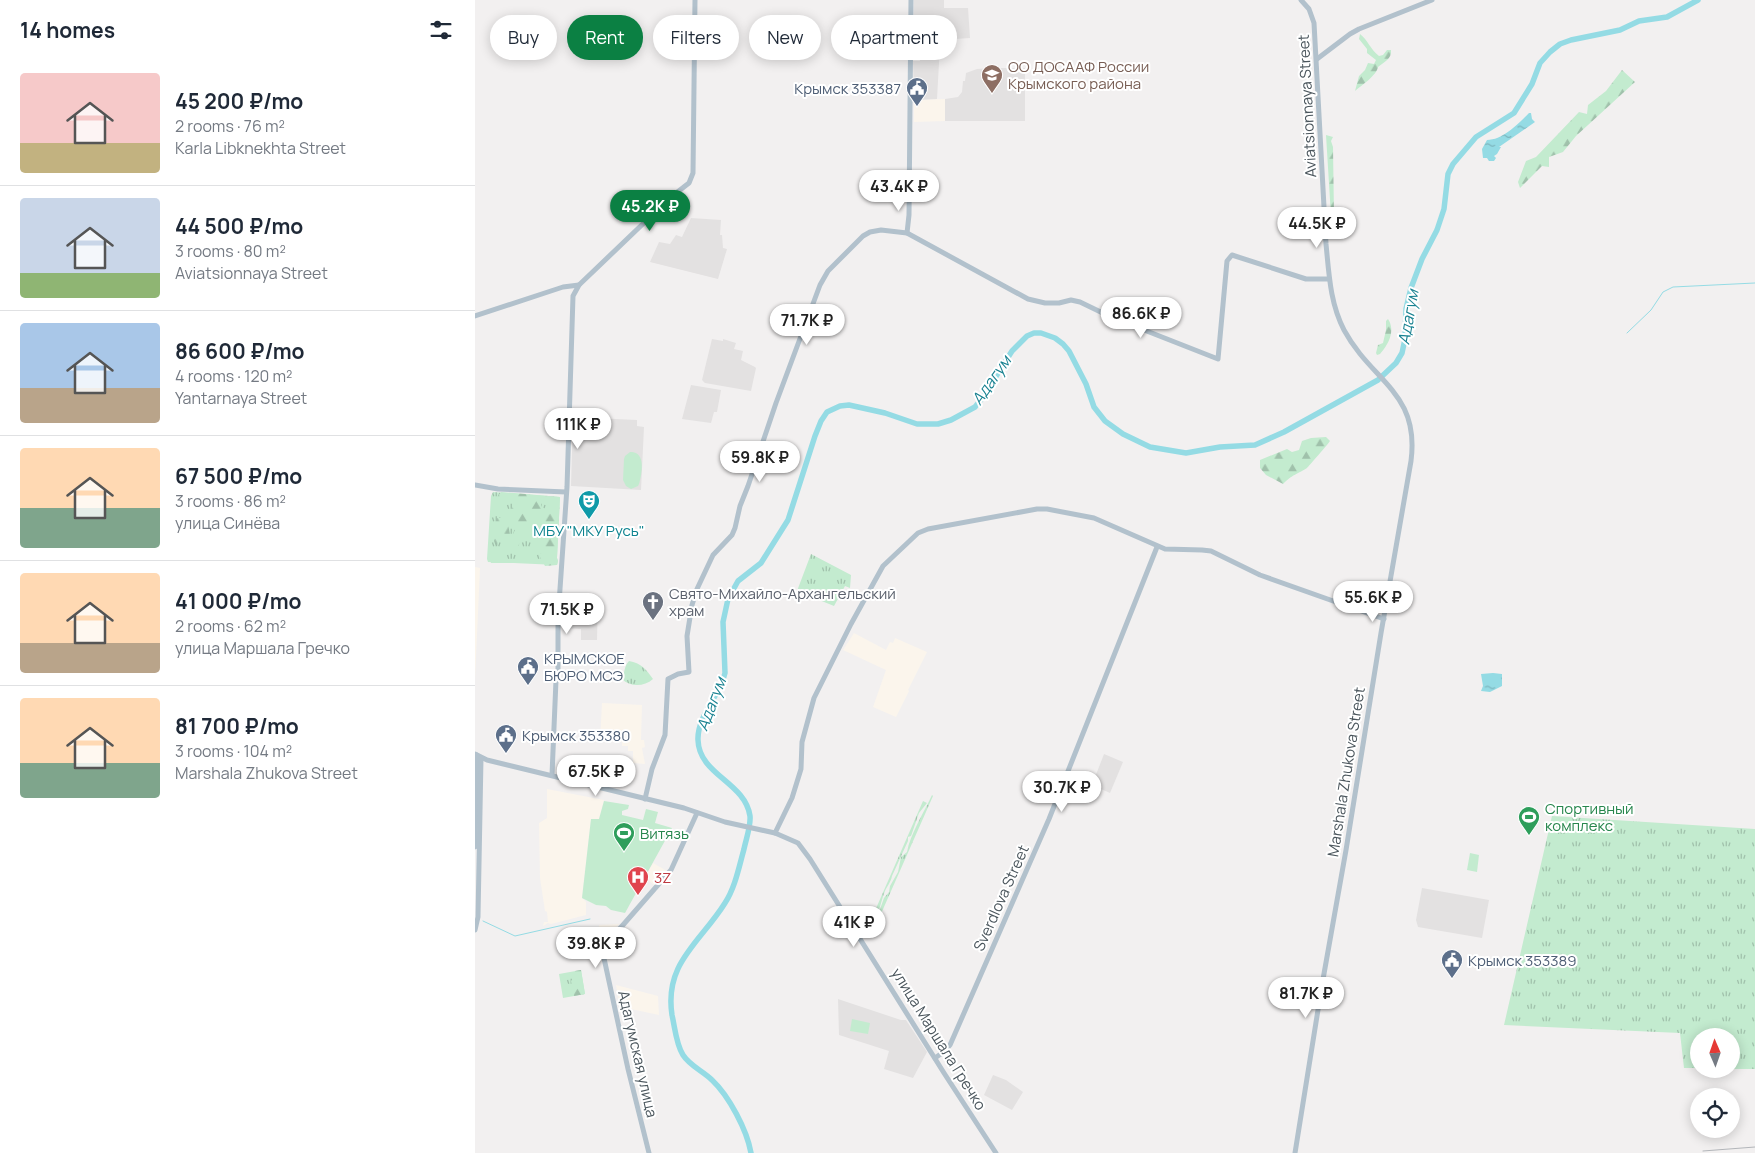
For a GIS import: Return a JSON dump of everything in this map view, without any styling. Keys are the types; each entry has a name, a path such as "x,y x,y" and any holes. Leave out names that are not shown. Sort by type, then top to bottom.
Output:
{"main road":[{"path":"552,775 574,292 579,285 671,197 689,183 693,173 695,0"},
{"path":"907,233 909,208 911,0"},
{"name":"Aviatsionnaya Street","path":"1301,0 1309,9 1315,23 1329,279 1332,296 1339,320 1350,340 1398,397"},
{"path":"1317,59 1359,29 1433,0"},
{"path":"645,799 652,769 665,735 668,679 678,674 689,672 687,636 697,588 713,556 732,535 735,528 739,506 748,486 813,298 828,270 863,236 870,232 881,230 907,233 1028,299 1045,303 1059,303 1071,300 1218,359 1227,261 1231,255 1306,279 1329,279"},
{"path":"475,316 563,287 579,285"},
{"name":"Marshala Zhukova Street","path":"1295,1153 1321,985 1346,850 1412,448 1413,436 1410,419 1398,397"},
{"path":"475,485 497,489 566,492"},
{"path":"775,833 788,809 799,776 802,764 802,742 814,698 851,624 883,566 918,533 928,529 1042,509 1093,518 1157,547 1211,552 1260,575 1384,619"},
{"name":"Sverdlova Street","path":"935,1058 945,1051 949,1045 1049,819 1157,547"},
{"path":"475,847 478,756"},
{"path":"475,930 477,922 478,756"},
{"name":"улица Маршала Гречко","path":"478,756 645,799 725,822 775,833 793,840 801,846 997,1153"},
{"name":"Адагумская улица","path":"649,1153 628,1069 602,949 671,870 697,813"}],"shaded area":[{"path":"914,0 944,0 944,8 968,8 970,38 957,39 957,15 914,15"},
{"path":"939,60 937,99 914,100 913,61"},
{"name":"ОО ДОСААФ России Крымского района","path":"1025,68 1025,121 945,121 945,99 958,97 962,92 966,73 977,69"},
{"path":"945,99 945,121 914,122 914,100"},
{"path":"691,218 721,220 720,235 722,235 723,248 727,249 718,279 650,262 659,242 670,244 676,235 682,237"},
{"path":"712,339 723,341 723,339 736,343 734,349 743,351 741,360 756,368 751,391 705,383 702,380"},
{"path":"691,385 721,390 717,412 714,412 711,423 682,419"},
{"path":"573,417 637,420 637,426 644,427 641,490 571,486"},
{"path":"475,567 480,568 475,679"},
{"path":"576,597 598,597 597,640 581,640 581,629 562,628 562,610 576,610"},
{"path":"854,633 886,650 890,642 893,643 895,638 927,652 896,717 873,707 886,670 843,650"},
{"path":"602,703 642,705 641,740 644,740 645,747 642,748 645,764 633,763 633,751 628,751 628,746 622,746 622,742 600,741"},
{"path":"1104,754 1123,762 1110,793 1092,785"},
{"path":"547,789 604,800 599,819 591,819 582,898 586,902 586,915 551,924 548,923 543,926 544,922 548,922 540,878 539,823 547,818"},
{"path":"653,863 667,871 655,886 645,877"},
{"path":"1422,888 1489,900 1482,938 1418,927 1416,920"},
{"path":"619,924 602,941 599,925"},
{"path":"616,985 658,996 659,1015 631,1009 620,1010"},
{"path":"838,999 906,1020 927,1052 913,1078 884,1069 889,1051 839,1035"},
{"path":"993,1075 1006,1080 1023,1092 1012,1110 984,1095"}],"green space":[{"path":"1360,34 1379,56 1383,55 1387,50 1391,50 1391,53 1389,58 1378,67 1372,77 1355,91 1359,76 1365,70 1368,63 1374,64 1376,60 1367,53 1367,49 1359,39"},
{"path":"1622,70 1635,82 1576,136 1563,152 1549,157 1549,167 1542,166 1520,188 1518,182 1526,161 1536,157 1579,112 1587,114 1588,105 1606,91"},
{"path":"1326,135 1333,137 1331,141 1333,147 1334,216 1332,218 1331,216"},
{"path":"1388,319 1391,328 1390,338 1380,354 1377,355 1378,345 1383,343 1386,321"},
{"path":"1326,437 1330,441 1307,468 1292,476 1283,484 1266,475 1260,468 1260,460 1287,449 1292,452 1299,450 1302,441"},
{"path":"630,452 639,455 642,463 639,484 631,489 626,486 623,480 624,459"},
{"path":"493,492 560,497 557,565 488,562 491,496"},
{"path":"501,492 560,497 557,565 545,566 539,555 544,551 543,548 538,548 539,543 535,539 537,535 548,537 549,533 553,530 552,525 549,527 541,525 540,521 537,529 526,528 524,524 521,524 519,545 514,550 509,548 507,544 514,539 513,534 515,530 513,525 515,519 511,511 515,501 514,498 509,499 503,508 497,508 496,499","holes":["547,496 553,497 555,505 548,515 541,503"]},
{"path":"497,518 502,518 504,521 498,528 505,523 508,524 510,535 509,540 506,540 503,536 498,540 497,547 494,529"},
{"path":"494,553 499,559 519,559 522,563 491,563 489,556"},
{"path":"811,554 851,575 850,588 845,586 834,606 797,591"},
{"path":"629,661 643,667 653,679 641,685 625,682 622,679 625,667"},
{"path":"932,795 880,916 879,912 898,872 901,857 907,852 914,831"},
{"name":"Витязь","path":"604,801 629,805 628,809 622,811 622,815 643,820 646,809 658,812 655,823 672,828 625,913 611,910 606,906 596,905 582,898 591,819 599,819"},
{"path":"923,801 927,803 919,813 911,836 908,837 878,912 874,913"},
{"path":"1552,816 1755,829 1755,1069 1740,1069 1740,1028 1690,1028 1690,1068 1684,1068 1680,1033 1504,1025"},
{"path":"1470,853 1479,855 1477,872 1467,870"},
{"path":"581,970 585,994 563,998 559,974"},
{"path":"581,970 585,994 574,996 571,981 575,976 575,971"},
{"path":"852,1019 870,1023 868,1034 850,1031"}],"water":[{"path":"1531,113 1532,119 1535,122 1499,147 1501,147 1494,156 1496,158 1494,161 1483,158 1482,149 1487,140 1505,134"},
{"path":"1481,674 1502,674 1502,686 1490,692 1481,691 1483,686"}],"waterway":[{"name":"Адагум","path":"751,1153 746,1134 725,1095 712,1080 683,1055 677,1041 671,997 673,981 686,954 715,917 731,891 750,824 750,816 746,804 732,786 706,762 700,752 698,740 701,723 719,690 725,673 723,622 728,599 738,581 761,563 788,520 815,436 827,412 840,406 849,405 885,413 917,424 938,424 951,420 975,407 1012,351 1027,336 1041,333 1055,338 1069,351 1086,384 1094,407 1105,421 1123,434 1150,447 1186,453 1220,447 1255,445 1284,432 1378,380 1396,363 1402,353 1405,339 1406,309 1411,288 1422,259 1437,230 1444,209 1448,174 1453,164 1476,137 1514,113 1532,84 1540,63 1550,52 1560,44 1571,40 1620,30 1639,21 1667,17 1698,0"},
{"path":"1627,333 1651,310 1663,292 1673,287 1755,283"},
{"path":"483,921 515,936 590,919"}],"railway":[{"path":"1703,1151 1755,1147"}],"place":[{"name":"ОО ДОСААФ России Крымского района","path":"992,94"},
{"name":"Крымск 353387","path":"917,107"},
{"name":"МБУ \"МКУ Русь\"","path":"589,520"},
{"name":"Свято-Михайло-Архангельский храм","path":"653,621"},
{"name":"КРЫМСКОЕ БЮРО МСЭ","path":"528,686"},
{"name":"Крымск 353380","path":"506,754"},
{"name":"Спортивный комплекс","path":"1529,836"},
{"name":"Витязь","path":"624,852"},
{"name":"3Z","path":"638,896"},
{"name":"Крымск 353389","path":"1452,979"}]}
